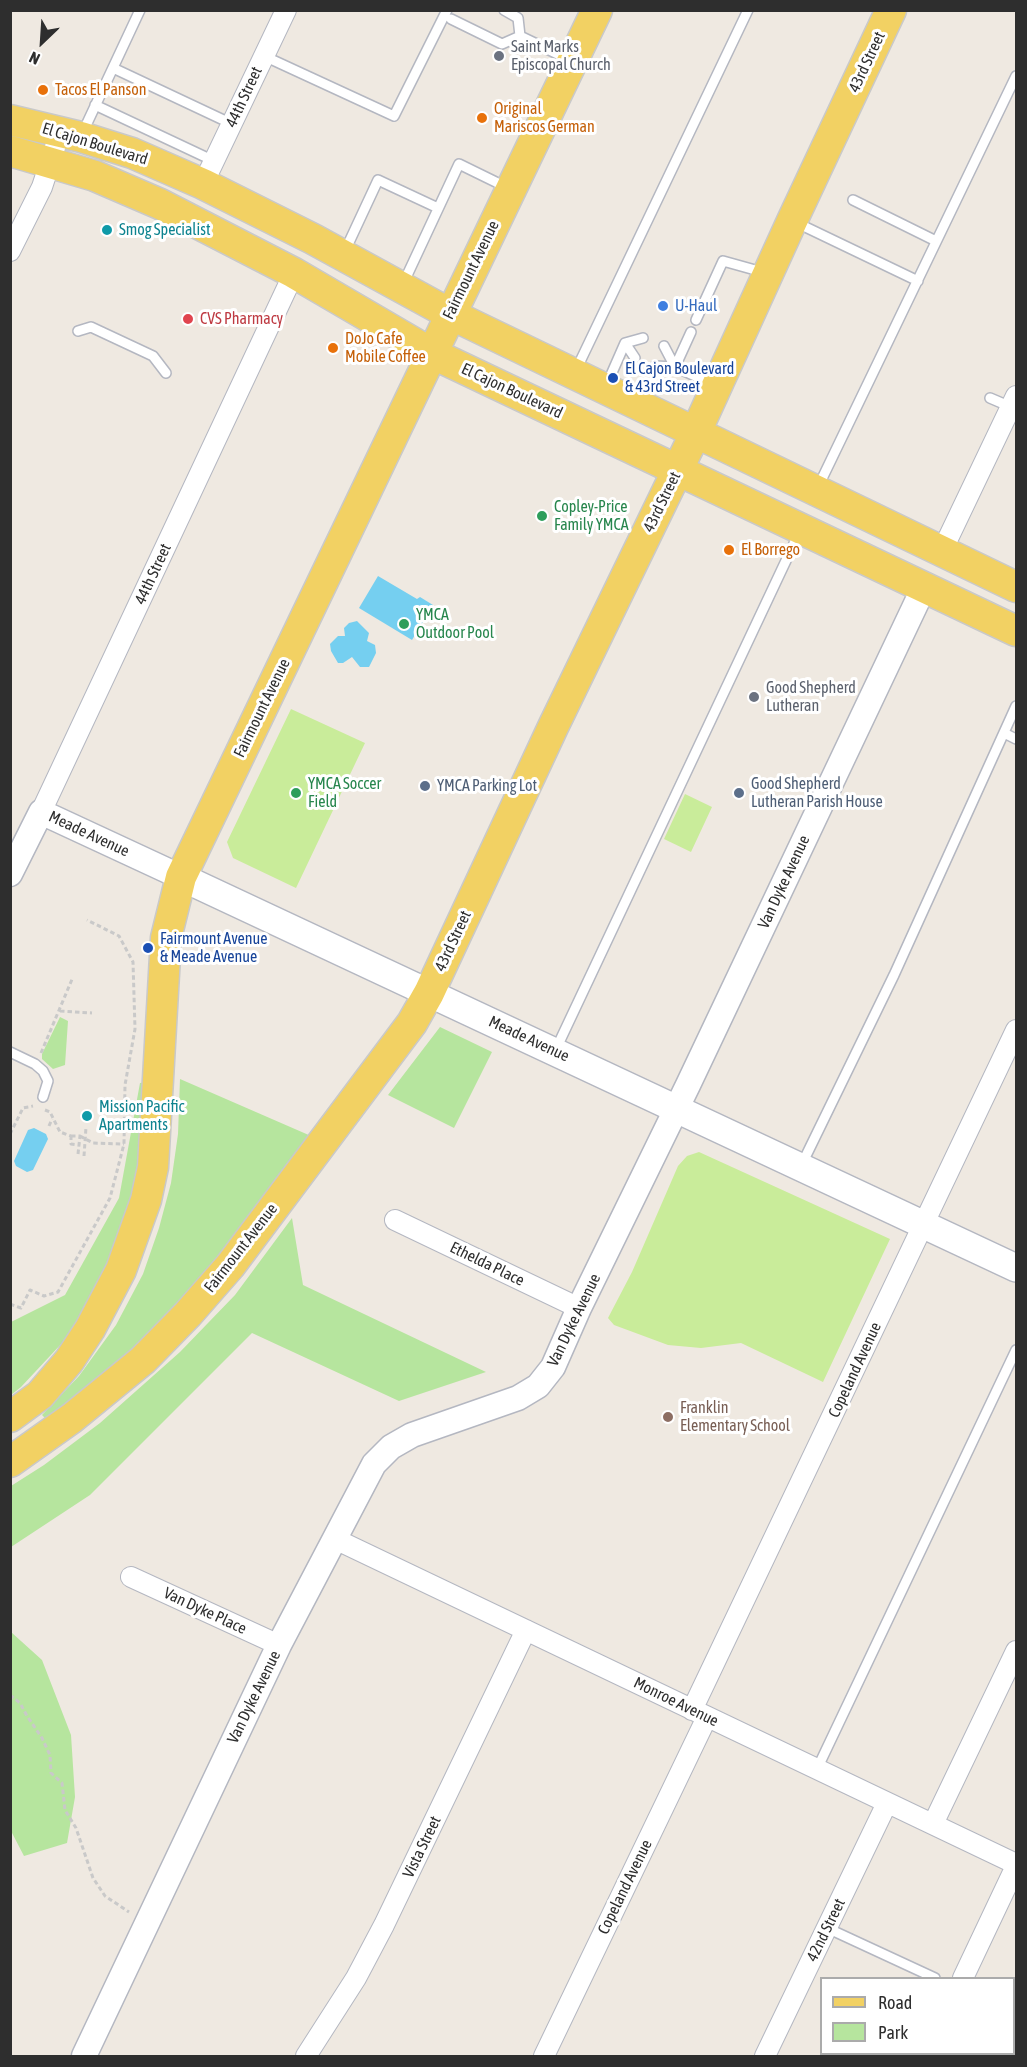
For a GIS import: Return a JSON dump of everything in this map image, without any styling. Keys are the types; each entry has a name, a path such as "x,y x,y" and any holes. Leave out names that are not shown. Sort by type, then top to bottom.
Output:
{"main road":[{"name":"Fairmount Avenue","path":"10,1417 40,1395 69,1361 90,1329 121,1270 146,1200 153,1167 166,938 181,877 597,10"},
{"name":"43rd Street","path":"429,993 553,727 695,434 891,10"},
{"name":"El Cajon Boulevard","path":"10,120 70,134 138,141 209,172 313,239 401,289 695,434 1017,587"},
{"name":"El Cajon Boulevard","path":"10,152 96,176 150,200 294,273 431,353 1017,631"},
{"path":"150,200 172,202 192,197 209,172"},
{"path":"294,273 306,260 330,271 341,273 352,261"},
{"name":"Meade Avenue","path":"181,877 1017,1268"},
{"name":"Fairmount Avenue","path":"10,1462 72,1418 143,1360 202,1298 230,1266 412,1023 429,993"}],"street":[{"name":"44th Street","path":"209,172 286,10"},
{"path":"10,251 42,187 50,163 70,134"},
{"name":"44th Street","path":"10,874 294,273"},
{"path":"942,551 1014,402"},
{"name":"Van Dyke Avenue","path":"84,2056 279,1646 374,1464 391,1447 412,1435 518,1398 538,1386 553,1367 579,1308 924,587"},
{"name":"Meade Avenue","path":"41,812 181,877"},
{"name":"Copeland Avenue","path":"543,2056 924,1224 1017,1029"},
{"name":"Ethelda Place","path":"395,1220 579,1308"},
{"name":"Monroe Avenue","path":"335,1539 1017,1865"},
{"name":"Van Dyke Place","path":"131,1577 279,1646"},
{"name":"Vista Street","path":"306,2056 356,1978 384,1925 526,1630"},
{"path":"933,1824 1017,1651"},
{"name":"42nd Street","path":"765,2056 887,1803"},
{"path":"963,1977 1017,1865"}],"lane":[{"path":"70,134 95,105 140,10"},
{"path":"504,10 518,18 520,36"},
{"path":"574,375 748,10"},
{"path":"264,56 394,116 449,15 502,44 520,36 572,61"},
{"path":"113,68 232,124"},
{"path":"816,491 1017,76"},
{"path":"95,105 138,141"},
{"path":"401,289 459,164 511,189"},
{"path":"352,261 378,180 438,208"},
{"path":"853,200 936,241"},
{"path":"792,221 918,281"},
{"path":"696,320 723,261 768,273"},
{"path":"78,331 91,327 153,356 166,373"},
{"path":"675,367 692,332"},
{"path":"604,389 625,343 643,338"},
{"path":"625,343 634,358"},
{"path":"664,346 675,367"},
{"path":"655,366 675,367 717,386"},
{"path":"990,398 1014,402"},
{"path":"555,1052 801,528"},
{"path":"801,1167 894,975 1017,706"},
{"path":"1004,733 1017,739"},
{"path":"10,1053 35,1064 43,1071 48,1081 43,1097"},
{"path":"817,1769 1017,1350"},
{"path":"827,1928 933,1977"}],"path":[{"path":"10,1304 21,1308 30,1289 44,1296 58,1292 110,1198 124,1144 125,1086 135,1029 134,963 119,936 87,920"},
{"path":"35,1064 73,977"},
{"path":"60,1011 92,1014"},
{"path":"10,1134 23,1108 36,1105 50,1112 60,1132 80,1136 93,1143 124,1144"},
{"path":"49,1126 52,1119"},
{"path":"84,1156 86,1127"},
{"path":"71,1136 71,1144 79,1145"},
{"path":"78,1154 80,1136"},
{"path":"10,1695 20,1703 50,1755 51,1773 62,1783 65,1810 76,1828 93,1878 105,1896 146,1923"}],"green space":[{"name":"YMCA Soccer Field","path":"291,709 365,743 296,888 233,858 227,842"},
{"path":"685,794 712,807 691,852 664,839"},
{"path":"60,1017 68,1021 65,1065 53,1069 42,1059 42,1054"},
{"path":"440,1027 492,1052 454,1128 388,1095"},
{"path":"180,1079 311,1136 240,1233 174,1309 121,1361 49,1422 42,1415 79,1376 116,1325 143,1274 171,1183 178,1134"},
{"path":"147,1082 140,1161 127,1219 99,1289 64,1341 11,1395 11,1322 65,1295 119,1198 140,1083"},
{"path":"699,1152 890,1239 823,1382 741,1343 701,1348 668,1345 614,1325 608,1318 632,1272 678,1166 687,1156"},
{"path":"292,1218 303,1285 486,1372 399,1401 252,1333 90,1495 11,1547 11,1486 44,1465 100,1423 180,1352 235,1295"},
{"path":"11,1632 42,1660 71,1735 75,1797 67,1843 24,1856 11,1831"}],"water":[{"name":"YMCA Outdoor Pool","path":"378,576 417,599 420,597 433,605 412,640 359,608"},
{"path":"357,621 369,633 367,641 375,645 376,653 369,667 360,667 352,657 343,663 338,663 331,651 330,644 338,636 345,636 344,628 349,623"},
{"path":"34,1128 46,1134 48,1139 33,1170 27,1172 16,1166 14,1161 28,1130"}],"place":[{"name":"Saint Marks Episcopal Church","path":"499,56"},
{"name":"Tacos El Panson","path":"43,90"},
{"name":"Original Mariscos German","path":"482,118"},
{"name":"Smog Specialist","path":"107,230"},
{"name":"U-Haul","path":"663,306"},
{"name":"CVS Pharmacy","path":"188,319"},
{"name":"DoJo Cafe Mobile Coffee","path":"333,348"},
{"name":"El Cajon Boulevard & 43rd Street","path":"613,378"},
{"name":"Copley-Price Family YMCA","path":"542,516"},
{"name":"El Borrego","path":"729,550"},
{"name":"YMCA Outdoor Pool","path":"404,624"},
{"name":"Good Shepherd Lutheran","path":"754,697"},
{"name":"YMCA Parking Lot","path":"425,786"},
{"name":"YMCA Soccer Field","path":"296,793"},
{"name":"Good Shepherd Lutheran Parish House","path":"739,793"},
{"name":"Fairmount Avenue & Meade Avenue","path":"148,948"},
{"name":"Mission Pacific Apartments","path":"87,1116"},
{"name":"Franklin Elementary School","path":"668,1417"}]}
